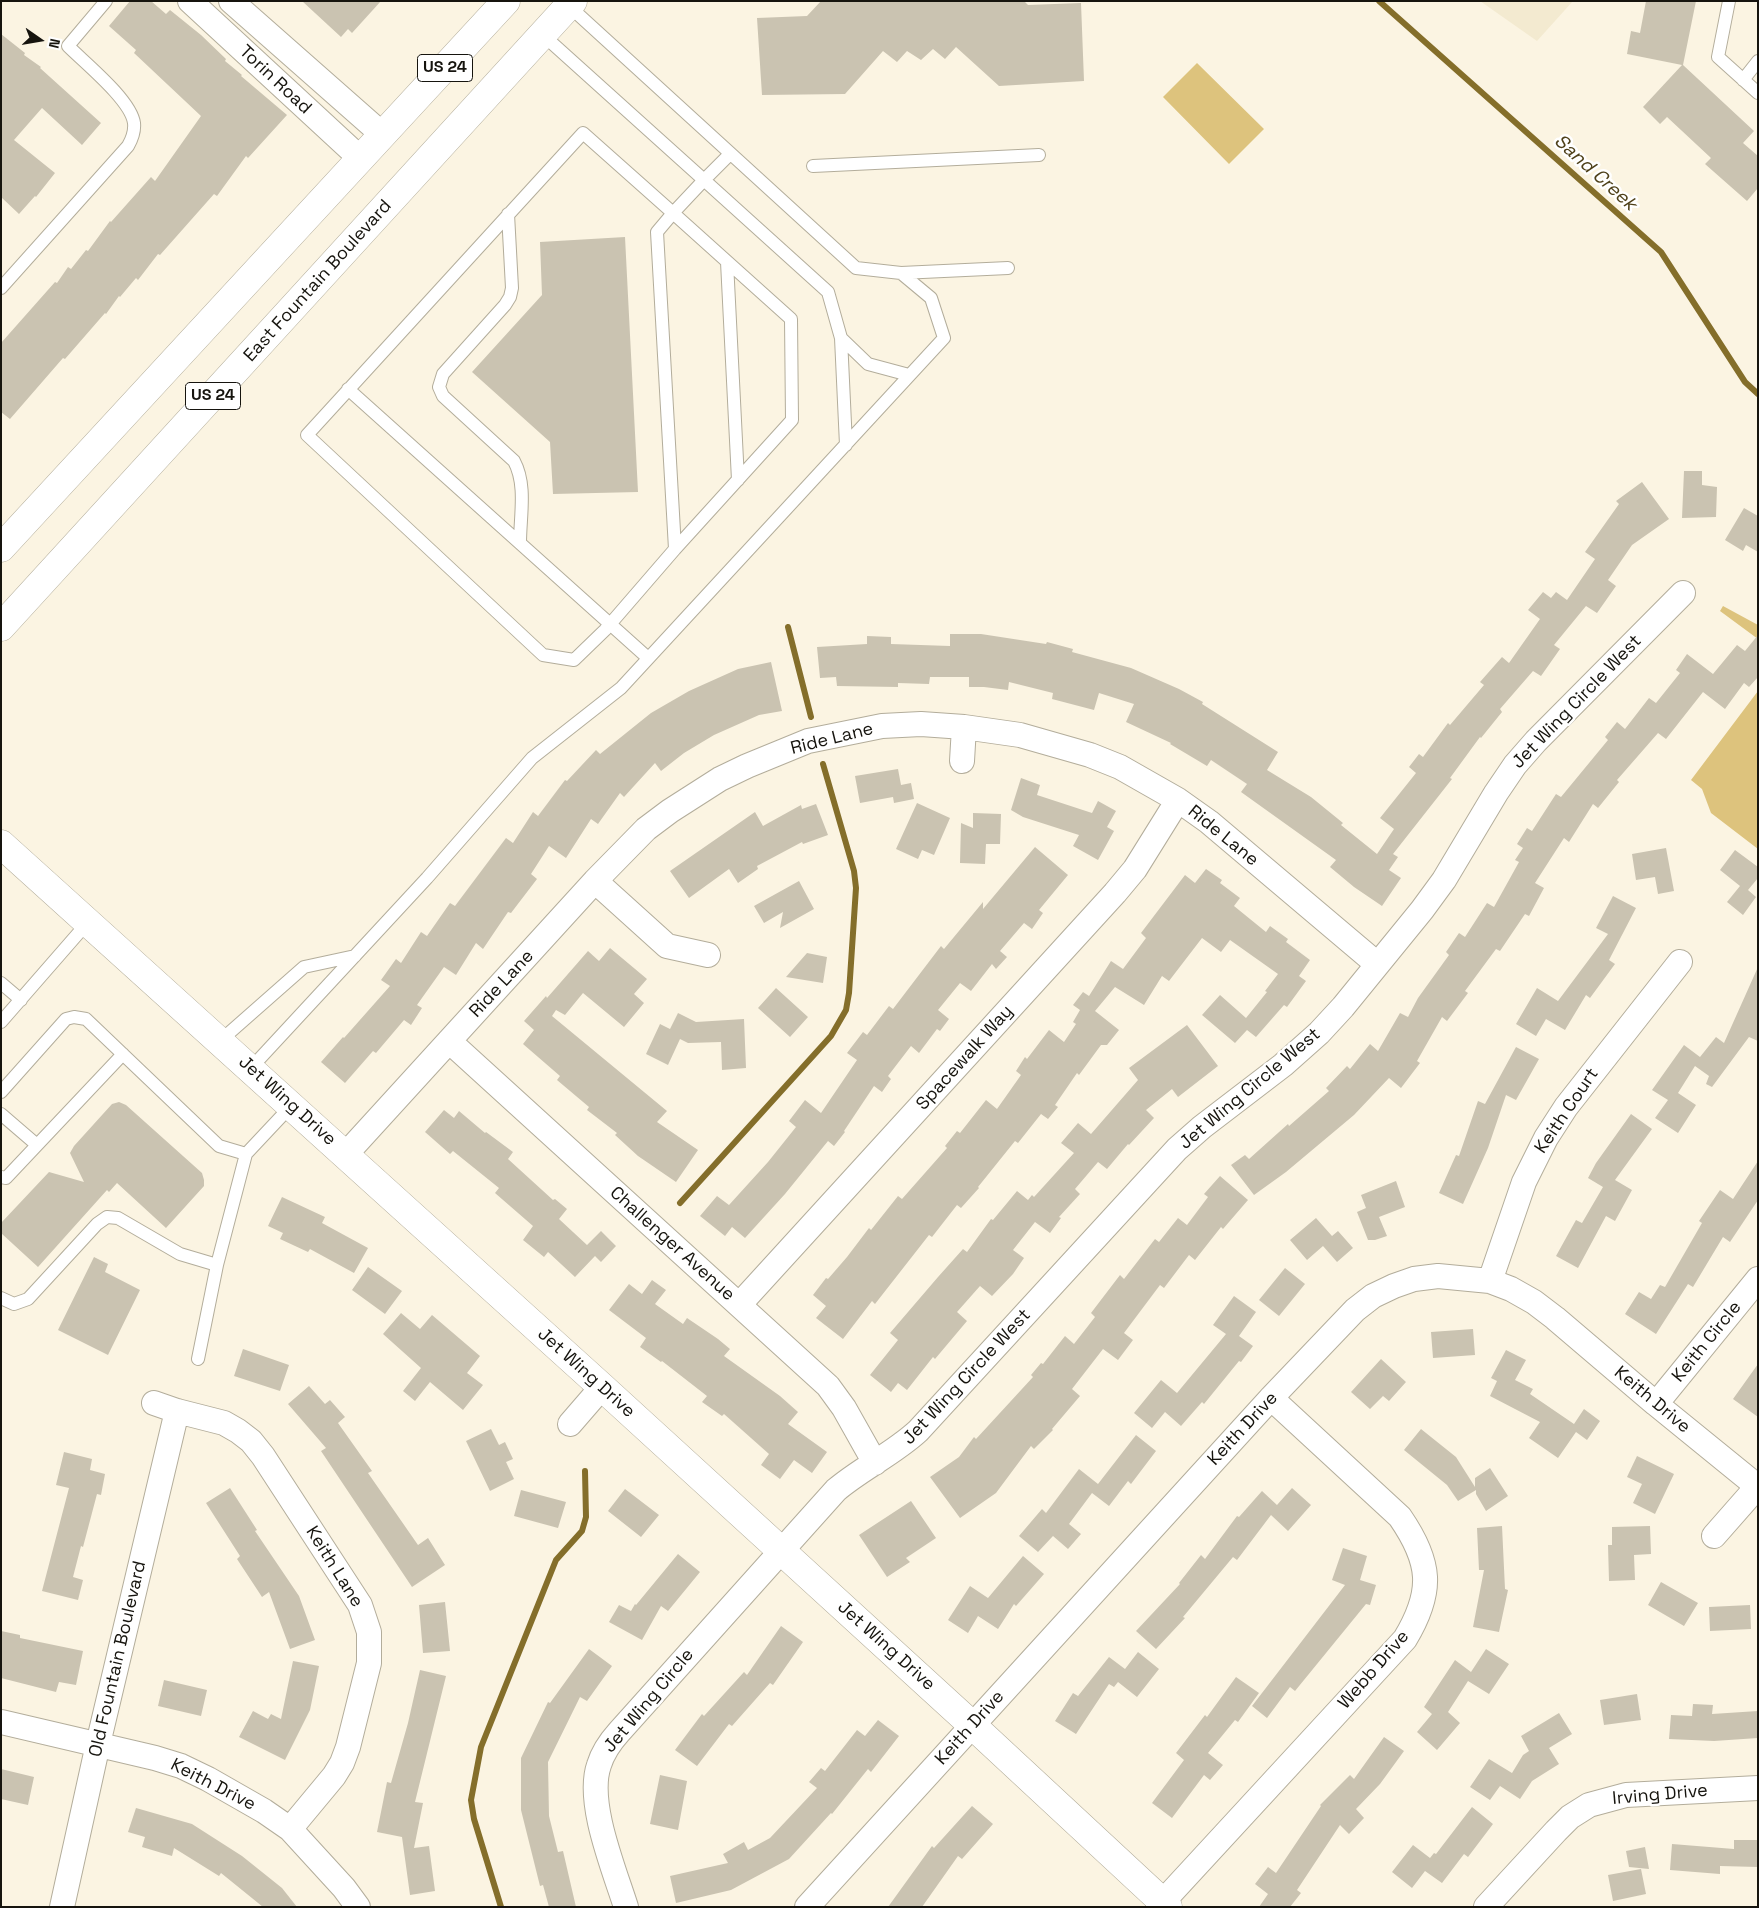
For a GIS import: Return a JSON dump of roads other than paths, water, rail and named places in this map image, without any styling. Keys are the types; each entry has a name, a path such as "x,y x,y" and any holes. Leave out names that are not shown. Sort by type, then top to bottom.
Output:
{"main road":[{"name":"US 24","path":"1,548 506,1"},
{"name":"East Fountain Boulevard","path":"1,627 571,4"},
{"name":"Jet Wing Drive","path":"1,844 89,921 602,1387 780,1552 972,1725 1163,1905"}],"street":[{"name":"Torin Road","path":"190,1 361,159"},
{"name":"Torin Road","path":"231,1 383,135"},
{"name":"Jet Wing Circle West","path":"780,1552 836,1490 852,1476 900,1448 918,1431 1177,1149 1319,1033 1343,1007 1444,880 1515,765 1536,741 1683,593"},
{"name":"Ride Lane","path":"346,1154 595,881 646,829 720,779 764,759 808,741 882,726 921,724 964,727 1020,735 1090,755 1120,767 1178,800 1209,822 1377,964"},
{"path":"962,761 964,727"},
{"name":"Spacewalk Way","path":"739,1306 1115,893 1135,868 1178,800"},
{"path":"595,881 667,946 708,955"},
{"name":"Keith Court","path":"1490,1281 1518,1197 1532,1164 1546,1138 1566,1107 1680,962"},
{"name":"Challenger Avenue","path":"449,1041 828,1386 844,1408 875,1463"},
{"name":"Keith Drive","path":"807,1907 1271,1398 1355,1310 1373,1296 1414,1279 1438,1276 1490,1281 1511,1289 1534,1302 1757,1487"},
{"name":"Keith Circle","path":"1656,1404 1758,1279"},
{"path":"570,1424 602,1387"},
{"name":"Webb Drive","path":"1163,1905 1405,1639 1417,1619 1424,1598 1426,1578 1422,1556 1414,1537 1400,1517 1271,1398"},
{"name":"Keith Lane","path":"154,1402 176,1411 224,1423 251,1441 263,1456 360,1605 369,1632 368,1663 353,1731 342,1763 290,1828"},
{"name":"Old Fountain Boulevard","path":"62,1907 176,1411"},
{"path":"1714,1536 1757,1487"},
{"name":"Jet Wing Circle","path":"626,1907 596,1808 595,1785 598,1766 606,1748 780,1552"},
{"name":"Keith Drive","path":"1,1722 155,1758 181,1766 208,1779 290,1828 344,1888 358,1907"},
{"name":"Irving Drive","path":"1494,1904 1556,1831 1570,1817 1589,1806 1626,1795 1758,1788"}],"lane":[{"path":"1,288 128,146 132,139 134,122 123,100 68,46 106,1"},
{"path":"1729,1 1718,57 1758,93"},
{"path":"571,4 730,154 856,268 901,274 1008,268"},
{"path":"543,35 828,292 841,338 846,445"},
{"path":"1743,80 1758,61"},
{"path":"583,133 674,213 791,320 792,420 610,624 574,660 544,655 307,435 583,133"},
{"path":"675,549 657,232 730,154"},
{"path":"814,166 1039,155"},
{"path":"508,214 512,288 510,297 505,306 443,374 439,387 443,396 514,461 520,471 522,485 520,543"},
{"path":"727,262 738,480"},
{"path":"251,1068 426,878 532,758 621,688 944,338 931,298 901,274"},
{"path":"841,338 868,364 909,376"},
{"path":"348,390 648,658"},
{"path":"1,1022 89,921"},
{"path":"220,1040 304,967 355,956"},
{"path":"1,983 21,1000"},
{"path":"1,1092 66,1019 74,1017 86,1019 219,1146 246,1154"},
{"path":"1,1177 6,1178 123,1054"},
{"path":"198,1359 217,1265 246,1154 292,1105"},
{"path":"1,1114 37,1145"},
{"path":"1,1298 14,1304 28,1299 97,1224 107,1217 118,1218 180,1254 217,1265"}],"waterway":[{"name":"Sand Creek","path":"1379,1 1661,252 1745,382 1758,394"},
{"path":"788,627 811,717"},
{"path":"680,1203 831,1036 846,1010 849,993 856,888 854,871 823,764"},
{"path":"501,1907 474,1819 471,1800 481,1747 556,1560 582,1531 586,1517 585,1471"}]}
